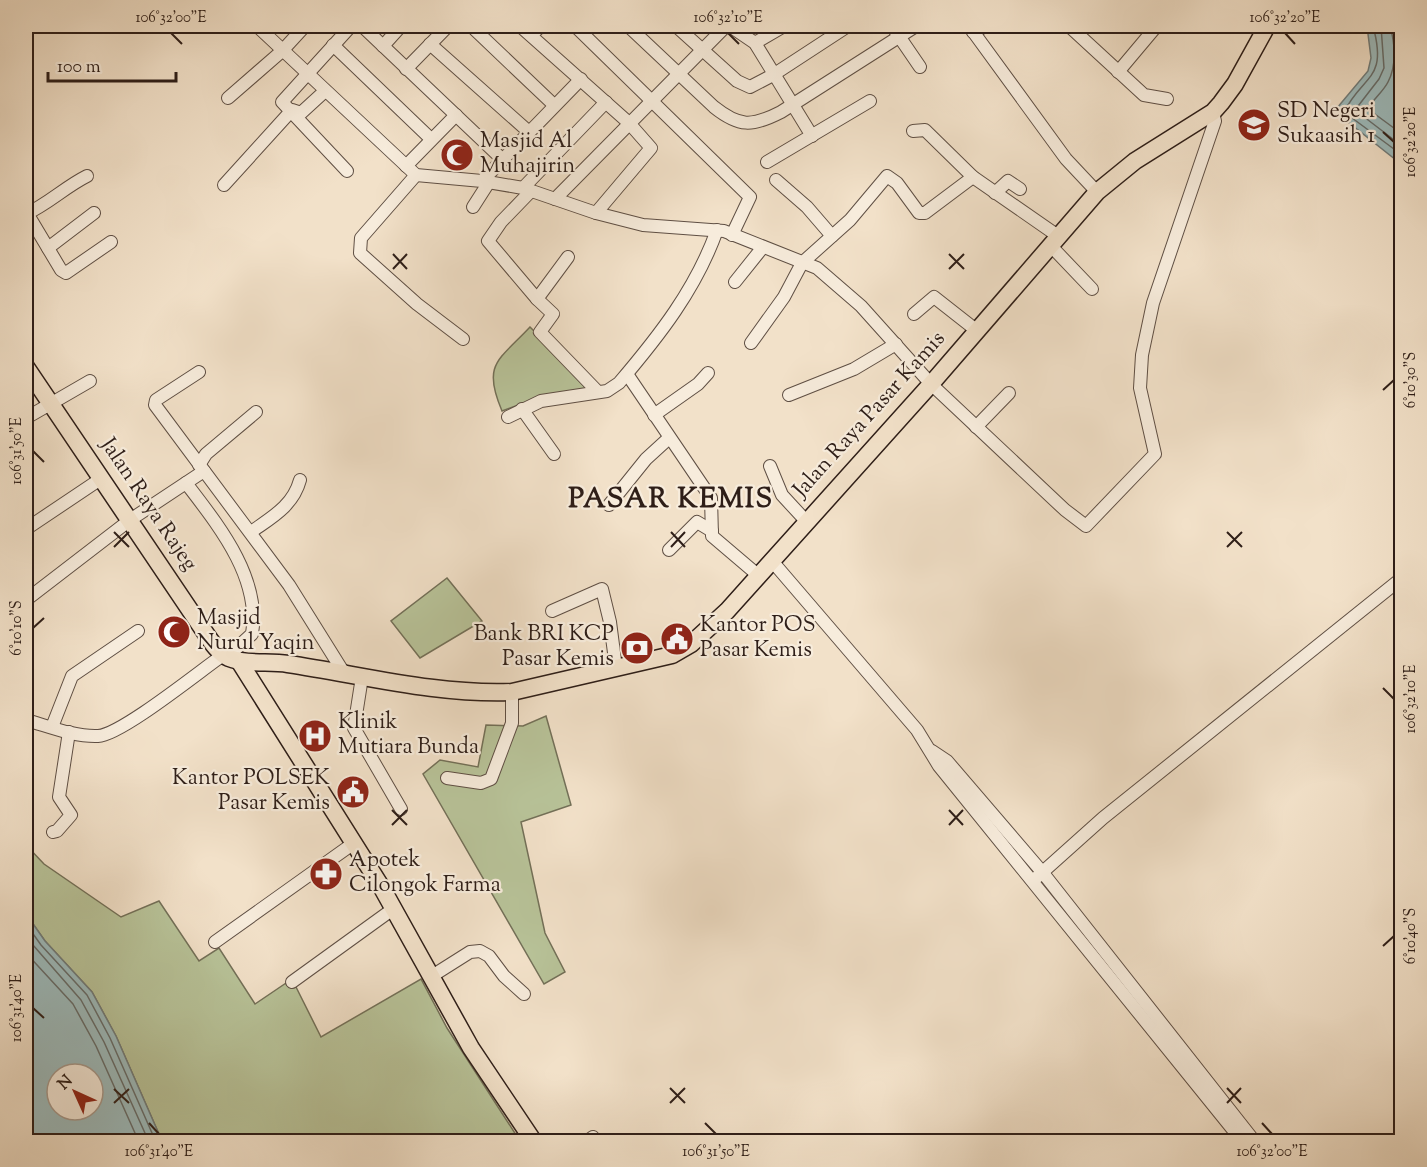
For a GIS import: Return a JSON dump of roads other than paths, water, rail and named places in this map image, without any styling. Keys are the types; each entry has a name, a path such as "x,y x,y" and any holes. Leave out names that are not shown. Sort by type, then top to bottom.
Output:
{"main road":[{"name":"Jalan Raya Pasar Kamis","path":"229,658 273,662 438,688 512,692 672,655 682,650 727,611 759,576 931,384 1096,192 1164,141 1213,112 1235,84 1267,26"},
{"name":"Jalan Raya Rajeg","path":"26,367 206,635 229,658"},
{"path":"229,658 354,843 432,976 471,1048 534,1142"}],"street":[{"path":"257,26 416,176 485,181 527,190 596,213 643,225 717,230 817,268 843,289 931,384 1065,510 1086,526 1155,453 1140,388 1142,355 1153,303 1215,121 1213,112"},
{"path":"228,98 282,51 305,26"},
{"path":"347,171 282,102 351,26"},
{"path":"362,26 502,159"},
{"path":"383,46 401,26"},
{"path":"406,69 448,26"},
{"path":"471,26 554,105"},
{"path":"520,26 629,123 651,148 596,213"},
{"path":"531,35 541,26"},
{"path":"575,26 653,99 751,198 732,235"},
{"path":"628,26 714,107 737,123 766,120 895,30 916,26"},
{"path":"676,26 744,86 755,86 848,26"},
{"path":"555,199 701,50 728,26 755,43 812,136"},
{"path":"755,43 784,26"},
{"path":"986,26 971,29 1066,159 1096,192"},
{"path":"1069,26 1144,95 1167,99"},
{"path":"1118,72 1155,28"},
{"path":"895,30 920,67"},
{"path":"333,45 431,138"},
{"path":"429,45 529,132"},
{"path":"473,207 485,181 502,159 581,79"},
{"path":"224,185 290,112 294,109 301,113 325,91"},
{"path":"767,162 870,101"},
{"path":"598,392 539,331 554,314 537,298 488,241 527,190 606,102"},
{"path":"406,166 456,115"},
{"path":"913,131 925,130 973,177 1054,241 1092,289"},
{"path":"87,176 69,184 43,206 26,213 61,270 66,273 111,242"},
{"path":"416,176 361,238 360,253 417,304 463,339"},
{"path":"750,344 784,297 802,262 832,236 888,176 897,183 919,213 925,213 973,177"},
{"path":"776,180 807,207 832,236"},
{"path":"995,193 1008,180 1020,189"},
{"path":"48,248 94,213"},
{"path":"508,417 541,401 613,389 681,304 706,261 717,230"},
{"path":"735,282 763,247"},
{"path":"537,298 568,257"},
{"path":"914,314 934,297 976,330"},
{"path":"789,395 854,369 896,344"},
{"path":"199,372 154,403 289,585 344,673"},
{"path":"654,415 698,384 708,373"},
{"path":"627,374 711,498 712,531 716,540 759,576"},
{"path":"26,418 90,381"},
{"path":"976,427 1009,393"},
{"path":"522,409 554,454"},
{"path":"26,600 130,520 186,483 201,468 206,453 256,412"},
{"path":"609,505 646,459 669,438"},
{"path":"770,466 782,495 806,521"},
{"path":"26,529 102,478"},
{"path":"251,532 286,507 294,496 300,480"},
{"path":"26,720 69,732 97,736 113,731 229,658 252,634 252,611 245,580 229,541 186,483"},
{"path":"669,550 698,522 712,531"},
{"path":"772,561 917,730 926,747 947,761 1247,1140"},
{"path":"1038,877 1103,818 1401,578"},
{"path":"552,611 602,590 610,622 616,668"},
{"path":"52,727 72,676 138,631"},
{"path":"362,677 354,728 401,809"},
{"path":"447,778 481,783 491,779 512,723 512,692"},
{"path":"53,832 57,831 71,814 59,797 69,732"},
{"path":"215,942 354,843"},
{"path":"292,982 393,909"},
{"path":"432,976 470,952 480,951 489,956 504,976 524,994"}],"water":[{"path":"1367,26 1401,26 1401,164 1338,114 1337,108 1368,71 1371,58"},
{"path":"26,914 45,941 92,992 116,1036 162,1141 26,1141"}],"place":[{"name":"SD Negeri Sukaasih 1","path":"1254,125"},
{"name":"Masjid Al Muhajirin","path":"457,155"},
{"name":"Masjid Nurul Yaqin","path":"174,632"},
{"name":"Kantor POS Pasar Kemis","path":"677,639"},
{"name":"Bank BRI KCP Pasar Kemis","path":"637,648"},
{"name":"Klinik Mutiara Bunda","path":"315,736"},
{"name":"Kantor POLSEK Pasar Kemis","path":"353,792"},
{"name":"Apotek Cilongok Farma","path":"326,874"}],"district":[{"name":"PASAR KEMIS","path":"671,500"}]}
